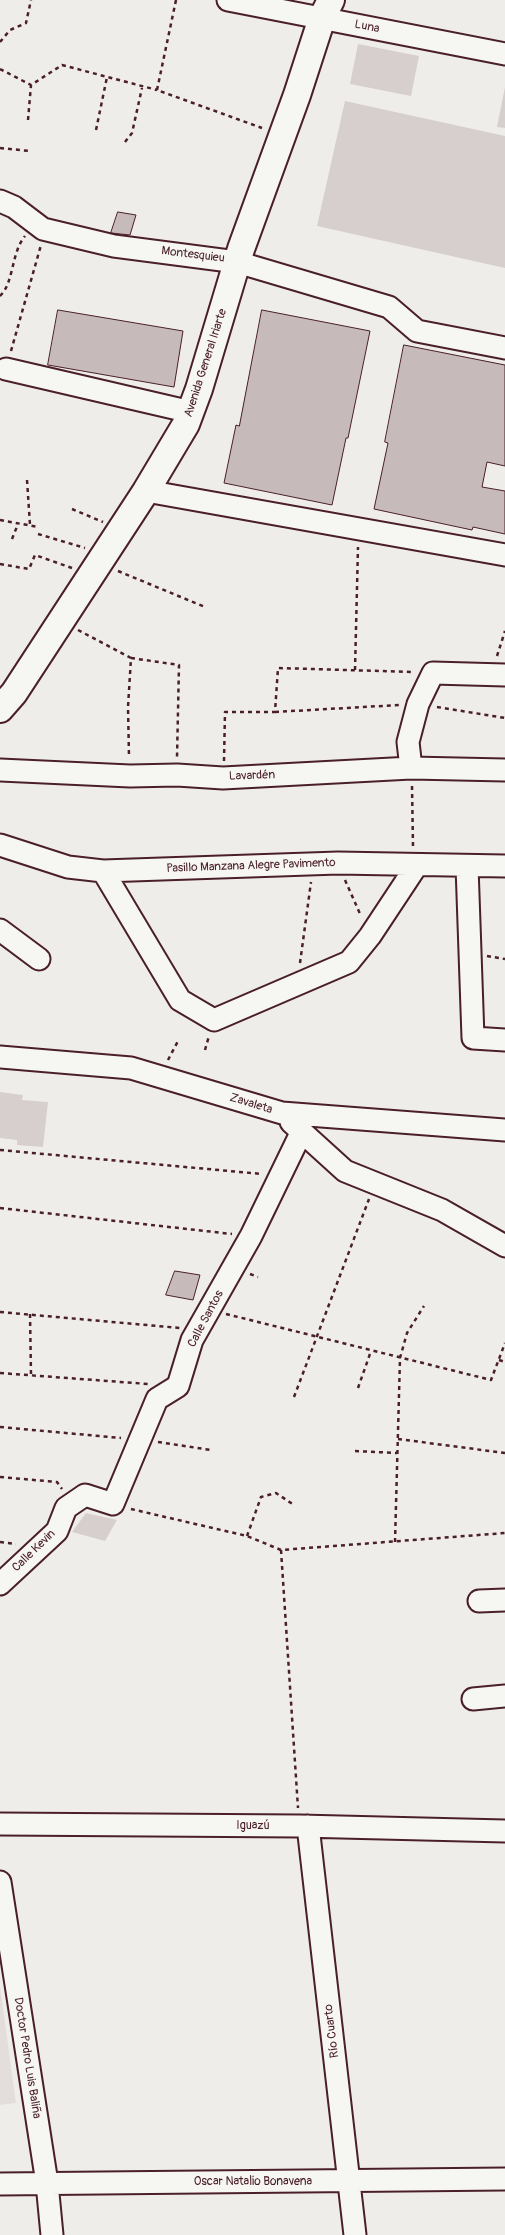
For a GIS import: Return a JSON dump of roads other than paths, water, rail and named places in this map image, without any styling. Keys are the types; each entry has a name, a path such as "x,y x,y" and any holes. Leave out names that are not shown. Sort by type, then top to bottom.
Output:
{"main road":[{"name":"Avenida General Iriarte","path":"3,711 60,620 176,444 191,412 237,262 282,136 324,6"}],"street":[{"name":"Luna","path":"228,0 324,6 505,54"},
{"name":"Montesquieu","path":"0,201 17,209 40,227 114,246 237,262 389,307 417,331 505,348"},
{"path":"6,369 191,412"},
{"path":"146,491 505,555"},
{"path":"411,768 408,742 418,704 433,673 498,674"},
{"name":"Lavardén","path":"0,770 223,778 411,768 505,770"},
{"name":"Pasillo Manzana Alegre Pavimento","path":"0,845 68,867 103,871 314,864 505,866"},
{"path":"103,871 180,1000 214,1020 349,962 370,936 415,865"},
{"path":"467,866 473,1038 505,1040"},
{"path":"0,930 39,959"},
{"name":"Zavaleta","path":"0,1057 131,1068 282,1114 505,1130"},
{"path":"282,1114 345,1171 442,1210 505,1246"},
{"name":"Calle Santos","path":"71,1504 84,1495 113,1504 157,1399 178,1386 192,1340 251,1236 302,1131"},
{"name":"Calle Kevin","path":"0,1584 57,1531 66,1508 71,1504"},
{"path":"478,1601 505,1600"},
{"path":"472,1699 505,1696"},
{"name":"Iguazú","path":"0,1824 304,1826 505,1831"},
{"name":"Río Cuarto","path":"304,1826 355,2235"},
{"name":"Doctor Pedro Luis Baliña","path":"0,1882 47,2183 52,2235"},
{"name":"Oscar Natalio Bonavena","path":"0,2184 505,2178"}]}
